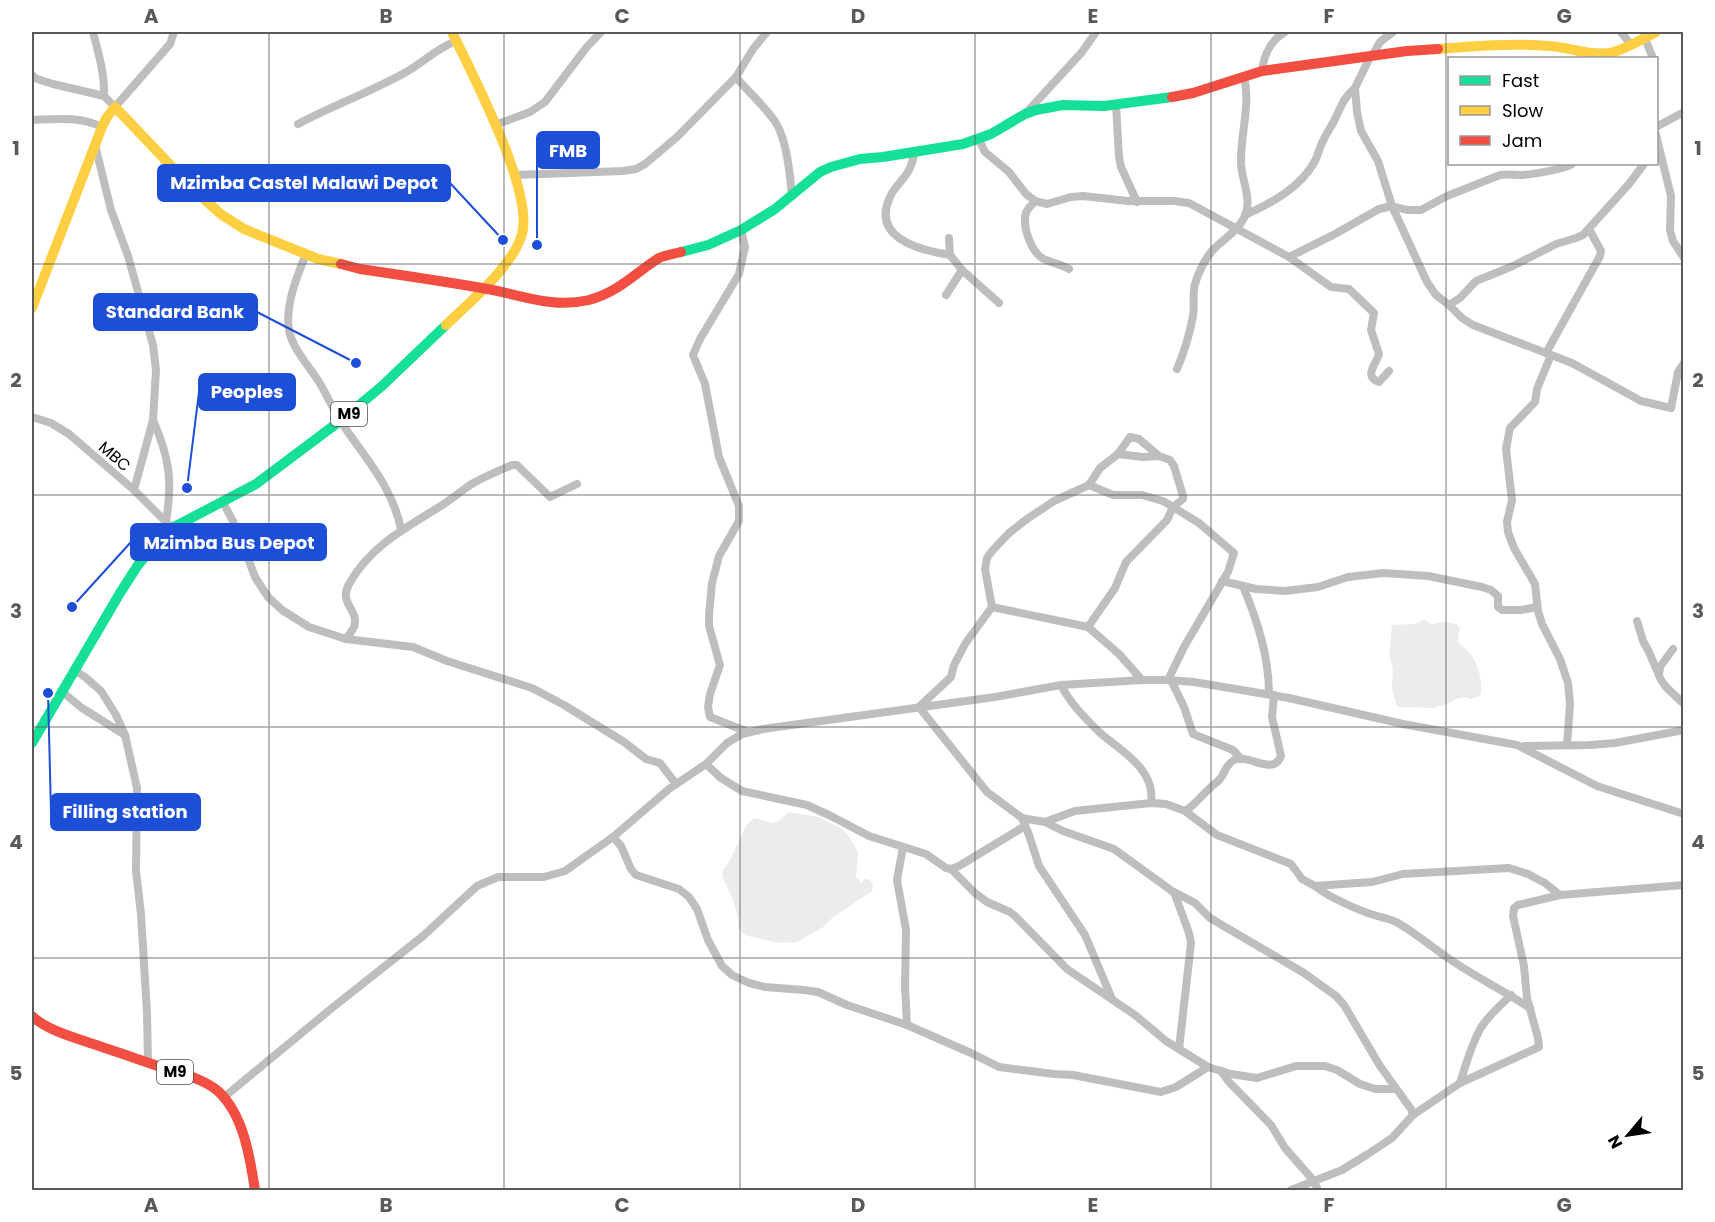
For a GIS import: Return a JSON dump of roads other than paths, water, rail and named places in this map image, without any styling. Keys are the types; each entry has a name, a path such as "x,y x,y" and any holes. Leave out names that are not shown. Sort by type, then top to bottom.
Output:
{"street":[{"path":"93,32 105,85 104,96"},
{"path":"32,308 106,117 170,44 174,32"},
{"path":"495,125 530,112 545,102 601,32"},
{"path":"515,175 636,169 651,160 677,137 736,77 753,49 767,32"},
{"path":"1025,114 1082,52 1096,32"},
{"path":"1262,71 1269,46 1285,32"},
{"path":"1245,215 1283,194 1308,171 1316,159 1344,98 1355,87 1380,42 1393,32"},
{"path":"1621,32 1631,45"},
{"path":"32,75 53,84 104,96 196,192 222,215 244,229 318,259 360,269 484,288 544,302 570,304 612,291 661,257 708,244 741,230 775,209 820,172 831,167 860,159 948,147 979,140 1036,110 1063,105 1093,107 1116,105 1181,96 1262,71 1407,51 1515,44 1548,45 1604,54 1615,52 1656,32"},
{"path":"298,124 409,70 454,36"},
{"name":"M9","path":"32,743 108,612 169,525 223,502 256,484 340,421 416,355 509,260 522,235 524,223 515,175 454,36"},
{"path":"1645,39 1653,57"},
{"path":"736,77 772,118 780,131 792,196"},
{"path":"1177,369 1193,316 1194,289 1207,257 1238,229 1245,215 1247,197 1241,164 1247,100 1244,77"},
{"path":"1355,87 1361,131 1381,166 1392,206 1427,282 1436,295 1449,304 1462,318 1473,325 1572,363 1641,401 1671,408 1678,372 1683,363"},
{"path":"1116,105 1120,167 1137,202"},
{"path":"1658,126 1683,112"},
{"path":"32,120 75,120 92,122 102,127"},
{"path":"979,140 985,152 1009,172 1026,195 1035,201 1047,204 1083,196 1137,202 1185,202 1289,257 1331,287 1349,289 1363,305 1373,312 1371,330 1379,354 1371,374 1375,381 1379,382 1389,370"},
{"path":"95,143 111,210 128,256 153,345 156,369 153,420 134,490"},
{"path":"1658,143 1671,196 1670,230 1673,241 1683,258"},
{"path":"915,152 908,171 892,192 887,204 887,222 896,235 909,244 922,250 950,255"},
{"path":"1289,257 1379,209 1392,206 1418,211 1447,196 1500,175 1521,175 1563,169 1570,165"},
{"path":"1449,304 1460,298 1476,281 1513,266 1556,244 1576,238 1589,229 1643,165"},
{"path":"1035,201 1025,219 1032,245 1041,257 1069,269"},
{"path":"1567,745 1570,704 1568,683 1560,659 1542,624 1537,607 1535,584 1517,556 1508,532 1507,522 1512,497 1506,448 1510,426 1535,402 1548,354 1600,256 1601,251 1589,229"},
{"path":"741,230 745,246 740,274 700,339 693,355 705,384 719,456 738,500 740,515 739,521 719,556 714,572 709,620 712,640 720,665 711,687 708,701 709,712 710,717 748,732"},
{"path":"949,238 950,255 962,270 999,303"},
{"path":"306,254 290,302 292,340 325,392 340,421 377,471 395,508 401,529"},
{"path":"946,295 962,270"},
{"name":"MBC","path":"32,417 51,423 69,434 134,490 169,525"},
{"path":"153,420 164,445 169,466 169,525"},
{"path":"919,707 951,676 965,644 992,607 985,569 987,558 992,551 1009,533 1027,519 1054,501 1089,484 1100,468 1118,454 1128,437 1131,436 1173,463 1183,492 1183,499 1173,507 1167,520 1126,562 1115,588 1088,627"},
{"path":"1118,454 1159,456"},
{"path":"346,639 354,626 355,617 345,597 345,592 366,559 383,542 401,529 438,508 471,485 512,465 518,465 550,497 577,484"},
{"path":"1089,484 1113,495 1149,497 1173,507 1199,523 1234,553 1228,572 1184,647 1170,680"},
{"path":"223,502 238,531 255,577 268,597 282,610 309,627 346,639 413,647 447,661 532,688 624,742 646,759 660,763 676,784"},
{"path":"1222,581 1256,589 1285,591 1318,586 1353,576 1383,573 1421,575 1491,590 1498,596 1498,606 1502,610 1537,607"},
{"path":"1185,811 1195,805 1220,779 1226,767 1232,762 1247,759 1268,765 1280,760 1272,717 1265,651 1243,586"},
{"path":"992,607 1088,627 1119,654 1142,680"},
{"path":"1637,621 1643,641 1659,675 1666,687 1683,704"},
{"path":"1659,675 1660,667 1673,650"},
{"path":"74,670 101,691 116,715 125,735 137,788 135,871 141,914 148,1062"},
{"path":"223,1098 423,936 477,886 498,877 536,878 554,876 565,871 613,837 676,784 706,764 727,743 748,732 995,697 1061,685 1142,680 1216,684 1403,724 1532,747 1615,743 1683,730"},
{"path":"1170,680 1184,706 1194,734 1233,750 1240,759"},
{"path":"1061,685 1089,722 1129,755 1143,771 1151,788 1151,803"},
{"path":"62,691 82,708 125,735"},
{"path":"919,707 987,792 1024,822 1039,866 1085,935 1112,1000"},
{"path":"1517,745 1596,786 1683,814"},
{"path":"706,764 721,778 742,791 807,805 869,836 926,854 951,869 987,902 1010,912 1067,969 1134,1015 1166,1041 1209,1067 1231,1074 1257,1078 1296,1066 1325,1066 1369,1087 1395,1089"},
{"path":"951,869 959,866 1024,822 1046,822 1075,811 1151,803 1166,804 1185,811 1217,835 1291,864 1302,879 1333,897 1400,924 1448,959 1530,1008"},
{"path":"1046,822 1063,831 1114,849 1174,892 1189,898 1210,918 1304,973 1336,996 1344,1005 1413,1115"},
{"path":"613,837 621,846 636,875 679,889 689,897 697,909 718,961 732,975 756,985 812,991 907,1025 999,1067 1073,1075 1161,1092 1169,1090 1209,1067"},
{"path":"903,847 897,880 906,930 907,1025"},
{"path":"1315,886 1372,882 1403,874 1509,868 1545,883 1560,896"},
{"path":"1291,1191 1342,1170 1368,1154 1392,1138 1413,1115 1460,1083 1539,1047 1530,1008 1514,908 1518,905 1560,896 1683,885"},
{"path":"1174,892 1191,943 1179,1049"},
{"path":"1460,1083 1482,1026 1494,1010 1511,995"},
{"name":"M9","path":"32,1016 64,1034 206,1083 218,1092 229,1104 243,1137 255,1191"},
{"path":"1221,1071 1271,1125 1286,1148 1313,1180 1318,1191"}],"place":[{"name":"Mzimba Castel Malawi Depot","path":"503,240"},
{"name":"FMB","path":"537,245"},
{"name":"Standard Bank","path":"356,363"},
{"name":"Peoples","path":"187,488"},
{"name":"Mzimba Bus Depot","path":"72,607"},
{"name":"Filling station","path":"48,693"}]}
